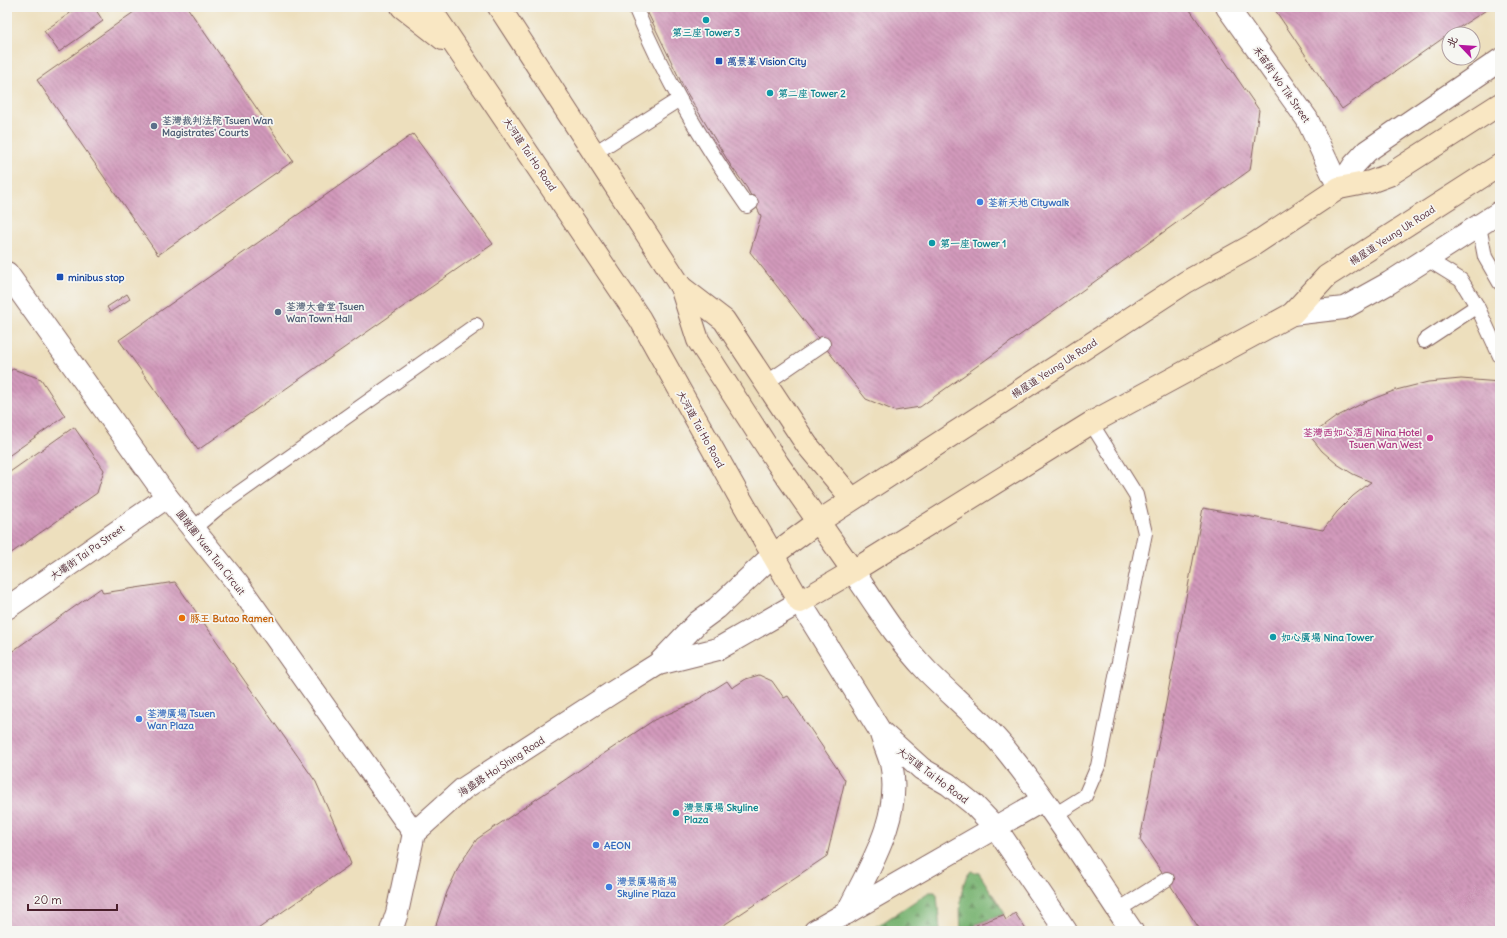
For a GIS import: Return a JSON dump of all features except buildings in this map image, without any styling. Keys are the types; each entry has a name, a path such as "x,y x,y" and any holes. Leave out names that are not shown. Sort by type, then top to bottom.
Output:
{"main road":[{"path":"402,7 461,53"},
{"name":"大河道 Tai Ho Road","path":"429,7 640,319 800,602"},
{"path":"500,8 593,154 681,287 698,340 778,464 853,572"},
{"name":"楊屋道 Yeung Uk Road","path":"773,555 852,499 1186,282 1253,245 1339,188 1370,182 1389,175 1500,104"},
{"name":"楊屋道 Yeung Uk Road","path":"800,602 853,572 1091,423 1292,314 1327,276 1500,165"},
{"path":"681,287 724,320 807,445 852,499"}],"street":[{"name":"禾笛街 Wo Tik Street","path":"1227,7 1307,119 1339,188"},
{"name":"楊屋道 Yeung Uk Road","path":"1339,188 1354,165 1367,151 1500,60"},
{"name":"楊屋道 Yeung Uk Road","path":"1292,314 1344,308 1427,259 1500,212"},
{"name":"圓墩圍 Yuen Tun Circuit","path":"7,273 13,296 167,497 194,528 237,583 414,833"},
{"name":"大壩街 Tai Pa Street","path":"7,608 167,497"},
{"name":"海盛路 Hoi Shing Road","path":"414,833 463,789 658,664 698,622 717,608 773,555"},
{"path":"853,572 903,644 927,671 989,730 1010,754 1132,931"},
{"name":"海盛路 Hoi Shing Road","path":"658,664 718,649 800,602"},
{"name":"大河道 Tai Ho Road","path":"800,602 880,731 922,769 948,784 973,804 996,828 1066,931"},
{"path":"847,913 880,844 892,803 893,782 891,764 880,731"},
{"path":"815,931 996,828 1048,808"},
{"path":"391,931 397,913 414,833"}],"lane":[{"path":"641,13 678,100 720,159 747,206 751,203"},
{"path":"593,154 678,100"},
{"path":"1478,226 1485,257 1500,283"},
{"path":"1427,259 1461,280 1477,306 1500,356"},
{"path":"1424,341 1477,306"},
{"path":"194,528 219,507 476,325"},
{"path":"766,383 823,344"},
{"path":"1048,808 1085,796 1098,766 1145,533 1136,495 1091,423"},
{"path":"1118,910 1166,879"}],"green space":[{"path":"971,871 979,873 1005,914 976,924 977,931 961,931 960,908 962,891"},
{"path":"929,892 935,892 937,895 940,931 870,931"}],"place":[{"name":"第三座 Tower 3","path":"706,20"},
{"name":"萬景峯 Vision City","path":"719,61"},
{"name":"第二座 Tower 2","path":"770,93"},
{"name":"荃灣裁判法院 Tsuen Wan Magistrates' Courts","path":"154,126"},
{"name":"荃新天地 Citywalk","path":"980,202"},
{"name":"第一座 Tower 1","path":"932,243"},
{"name":"minibus stop","path":"60,277"},
{"name":"荃灣大會堂 Tsuen Wan Town Hall","path":"278,312"},
{"name":"荃灣西如心酒店 Nina Hotel Tsuen Wan West","path":"1430,438"},
{"name":"豚王 Butao Ramen","path":"182,618"},
{"name":"如心廣場 Nina Tower","path":"1273,637"},
{"name":"荃灣廣場 Tsuen Wan Plaza","path":"139,719"},
{"name":"灣景廣場 Skyline Plaza","path":"676,813"},
{"name":"AEON","path":"596,845"},
{"name":"灣景廣場商場 Skyline Plaza","path":"609,887"}]}
